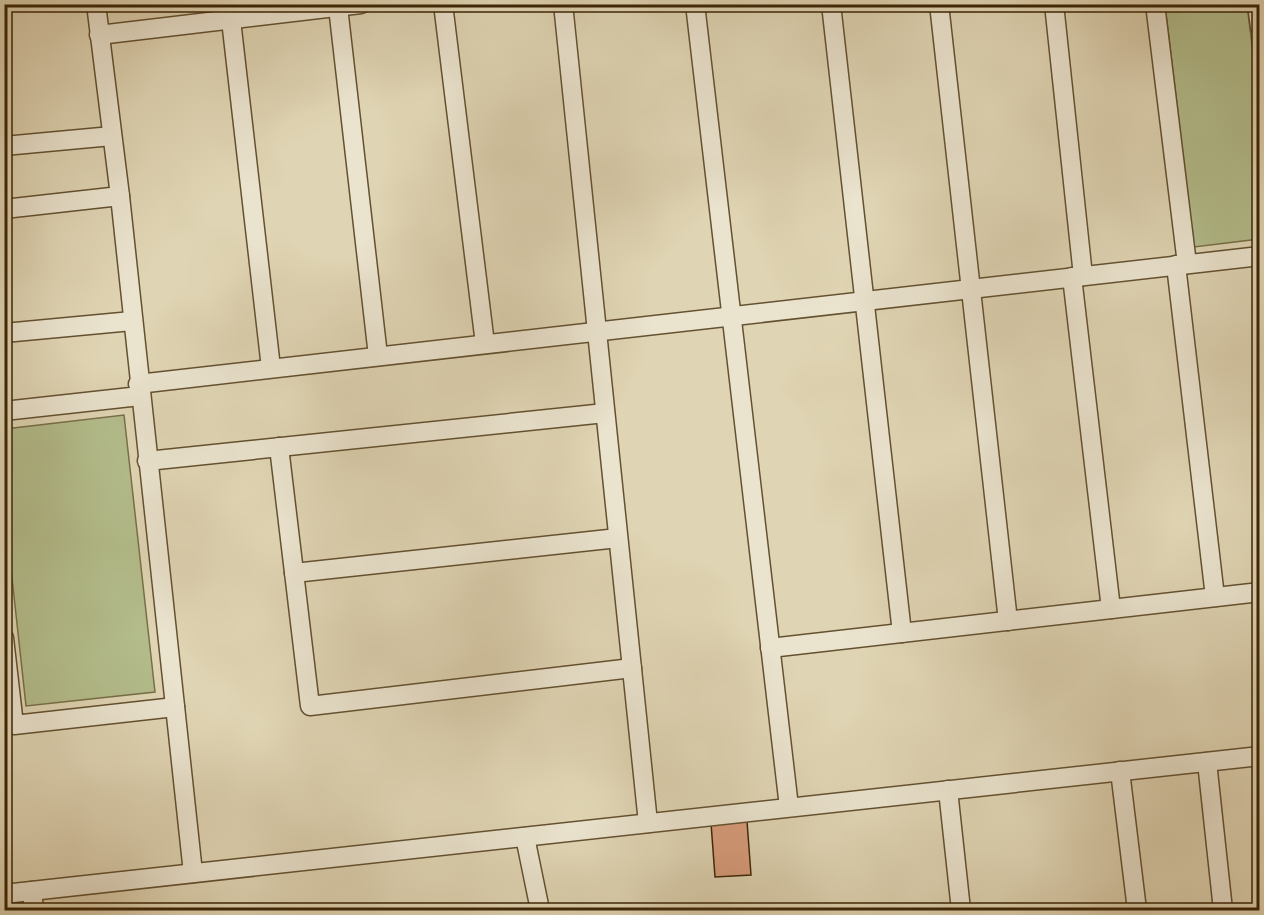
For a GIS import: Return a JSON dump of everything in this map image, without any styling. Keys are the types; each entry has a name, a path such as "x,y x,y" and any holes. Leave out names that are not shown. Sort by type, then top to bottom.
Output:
{"street":[{"path":"96,4 120,196 139,390 193,873"},
{"path":"99,35 361,4"},
{"path":"443,4 484,344"},
{"path":"563,4 648,823"},
{"path":"695,4 789,807"},
{"path":"831,4 902,633"},
{"path":"939,4 1008,621"},
{"path":"1054,4 1111,609"},
{"path":"1155,4 1215,597"},
{"path":"1257,4 1260,27"},
{"path":"338,7 378,356"},
{"path":"231,20 271,368"},
{"path":"4,146 112,136"},
{"path":"4,208 120,196"},
{"path":"4,411 271,368 1260,256"},
{"path":"4,333 132,321"},
{"path":"147,461 605,413"},
{"path":"279,447 310,706 632,668"},
{"path":"294,573 618,538"},
{"path":"770,648 1260,592"},
{"path":"4,638 14,724 175,707"},
{"path":"4,894 1260,756"},
{"path":"1207,762 1223,910"},
{"path":"1120,771 1137,910"},
{"path":"948,790 961,910"},
{"path":"525,837 540,910"},
{"path":"32,891 34,910"}],"green space":[{"path":"1165,5 1247,5 1260,108 1259,239 1194,247"},
{"path":"124,415 155,692 26,706 5,514 5,429"}],"building":[{"path":"747,821 751,875 715,877 711,823"}]}
